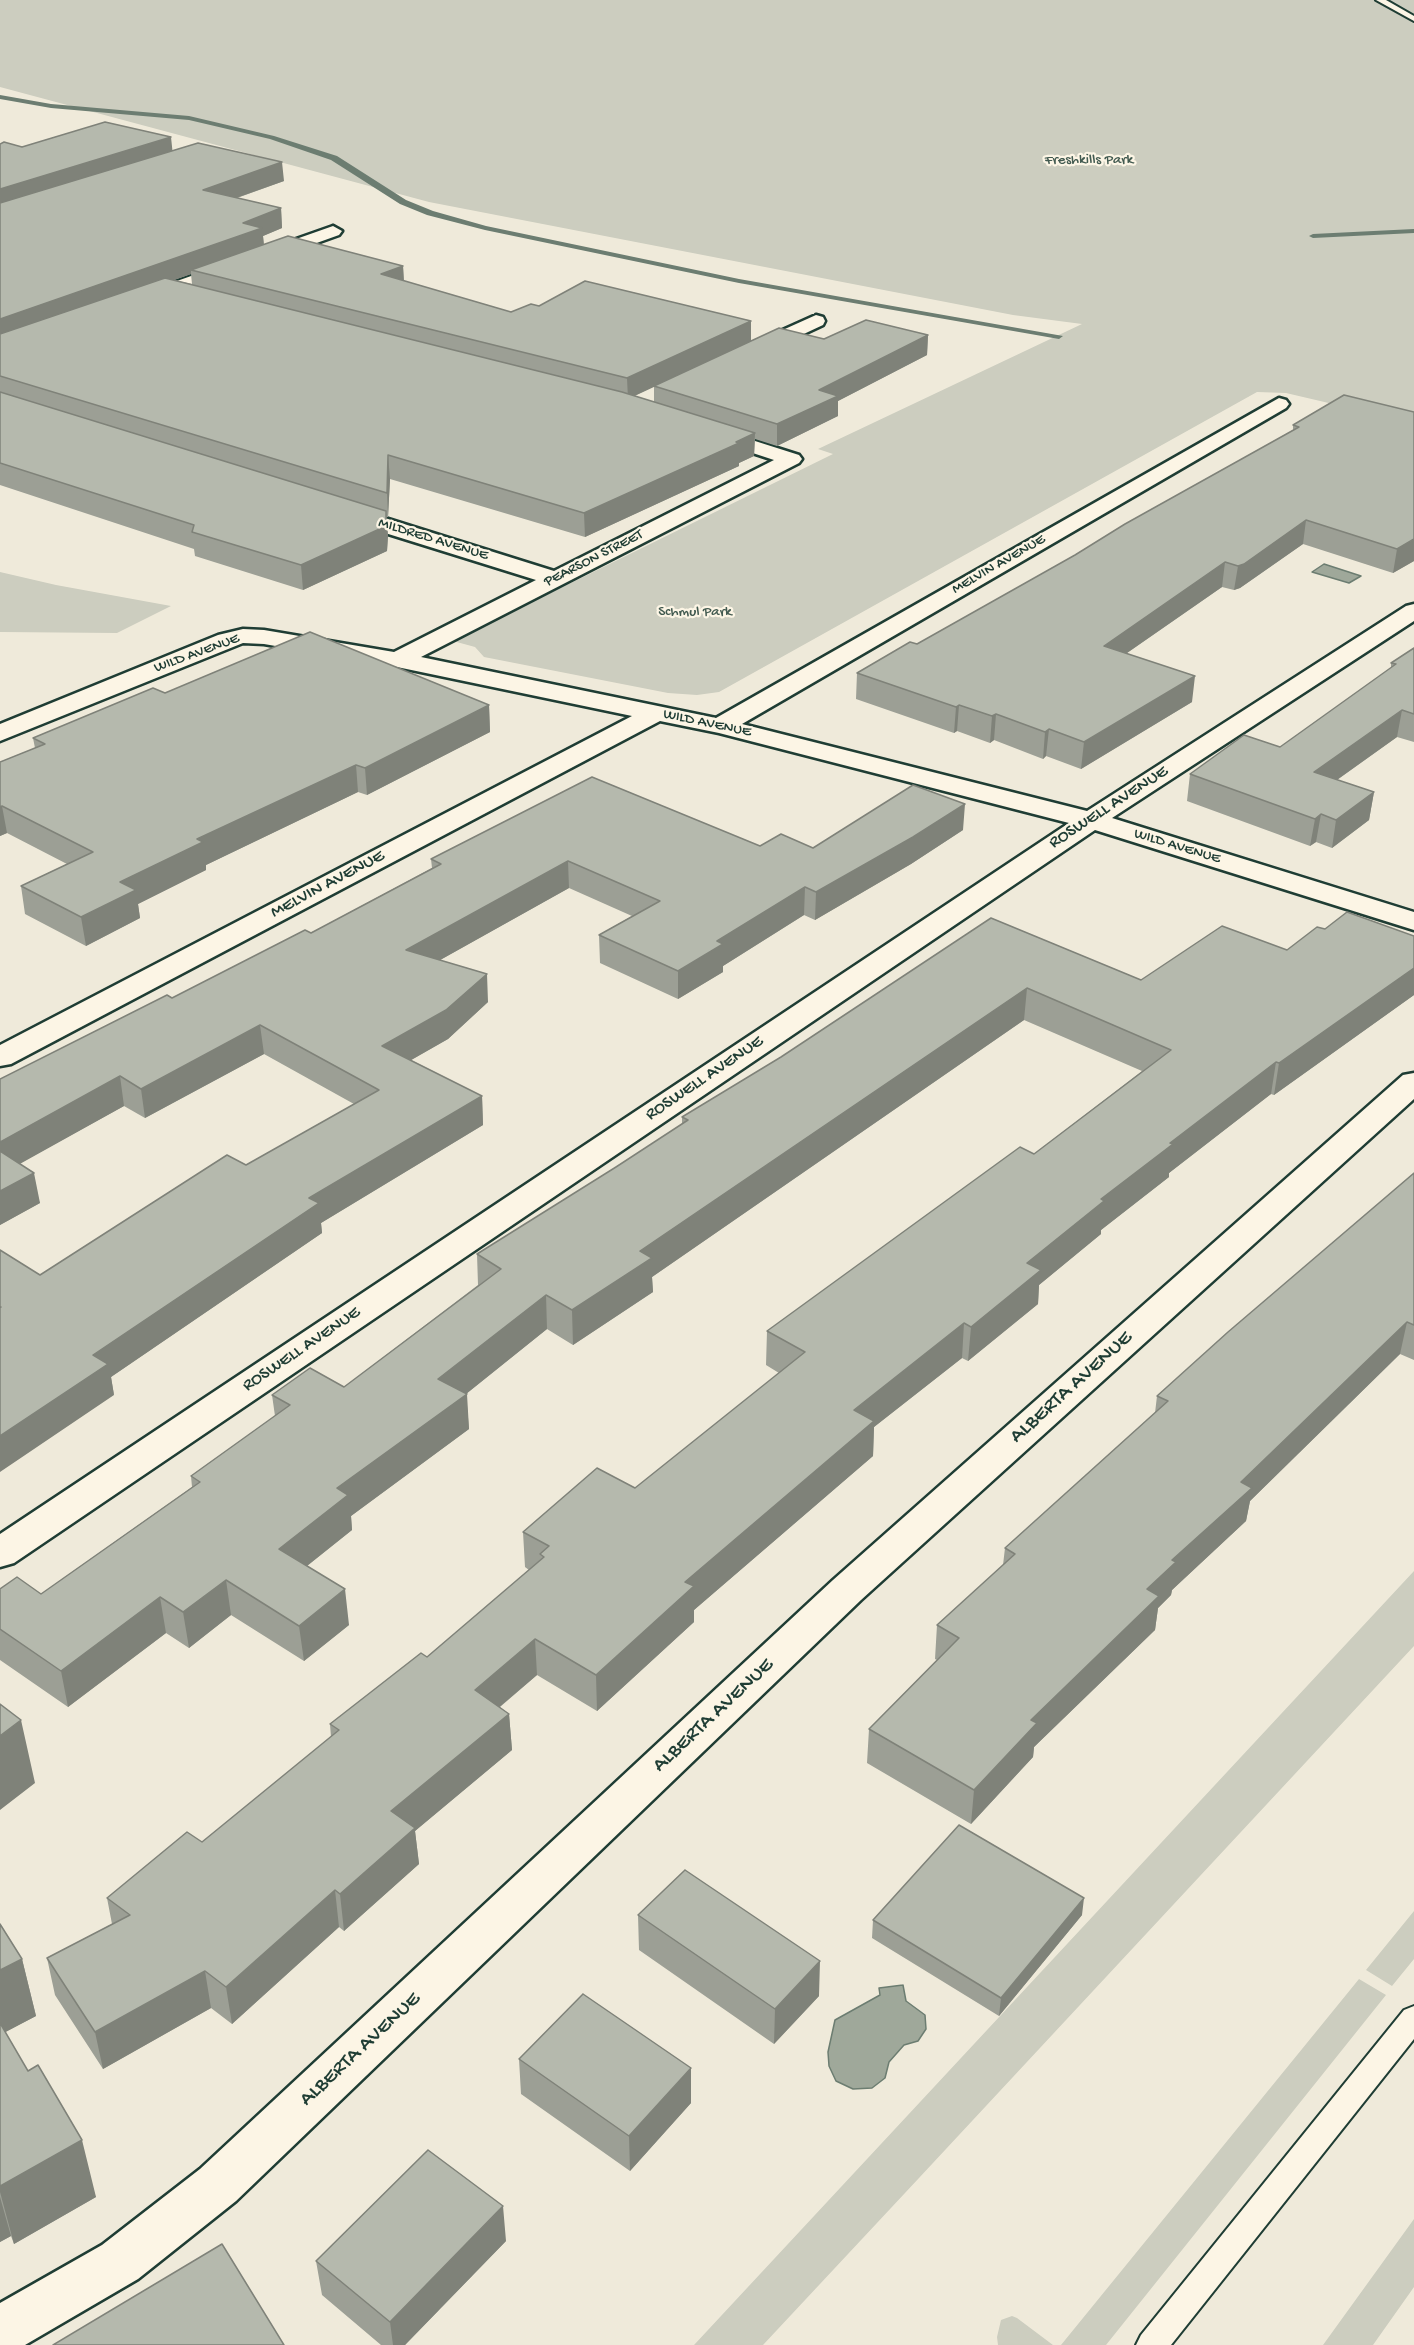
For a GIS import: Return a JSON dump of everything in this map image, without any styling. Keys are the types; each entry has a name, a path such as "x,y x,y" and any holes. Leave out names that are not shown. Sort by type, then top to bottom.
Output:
{"street":[{"path":"133,303 333,231"},
{"path":"167,291 204,300"},
{"path":"741,356 816,321"},
{"name":"MELVIN AVENUE","path":"720,726 1279,404"},
{"name":"PEARSON STREET","path":"397,660 792,459 697,429"},
{"name":"MILDRED AVENUE","path":"326,507 556,579"},
{"name":"ROSWELL AVENUE","path":"0,1553 1090,820 1414,611"},
{"name":"WILD AVENUE","path":"0,734 235,637 264,637 397,660 720,726 1090,820 1414,921"},
{"name":"MELVIN AVENUE","path":"0,1057 656,713"},
{"name":"ALBERTA AVENUE","path":"0,2331 120,2262 211,2192 847,1590 1414,1082"}],"lane":[{"path":"1380,0 1414,19"},
{"path":"1152,2345 1414,2018"}],"green space":[{"name":"Freshkills Park","path":"0,0 1414,0 1414,423 1286,393 1257,392 719,692 697,695 668,693 484,657 475,647 453,641 833,454 818,449 1082,324 1013,315 429,202 0,87"},
{"path":"0,572 56,585 171,606 117,633 0,632"},
{"path":"1414,1571 1414,1646 763,2345 694,2345"},
{"path":"1414,1911 1414,1959 1392,1986 1366,1970"},
{"path":"1359,1979 1386,1995 1106,2345 1061,2345"},
{"path":"1414,2219 1414,2287 1373,2345 1323,2345"},
{"path":"1012,2316 1053,2345 998,2345 997,2337 1001,2320"}],"shaded area":[{"path":"1324,564 1361,576 1349,583 1312,572"},
{"path":"903,1985 906,2001 925,2015 926,2029 918,2041 904,2045 889,2062 885,2078 872,2088 853,2089 836,2081 829,2066 828,2052 835,2020 880,1995 879,1988"}],"building":[{"path":"105,122 171,137 0,189 0,144 4,142 22,147"},
{"path":"198,143 282,162 203,190 281,208 243,223 262,228 0,319 0,203"},
{"path":"288,236 403,266 381,274 511,312 531,304 539,306 585,281 751,321 627,378 191,270"},
{"path":"165,278 622,392 755,433 736,442 739,443 584,513 388,455 387,493 0,376 0,334"},
{"path":"866,320 928,335 819,390 838,396 777,424 654,386 779,328 824,339"},
{"path":"0,392 386,511 386,526 301,565 192,532 194,525 0,463"},
{"path":"1344,395 1414,412 1414,539 1397,549 1306,520 1244,564 1238,566 1225,562 1104,646 1195,676 1084,742 1049,729 1045,732 996,714 992,716 959,705 956,707 857,673 910,642 917,644 1075,555 1125,524 1299,427 1293,425"},
{"path":"310,632 489,705 365,768 356,765 197,839 203,842 120,882 136,890 81,917 21,886 93,852 0,807 0,762 45,744 33,738 153,688 165,693"},
{"path":"1414,648 1414,714 1402,710 1314,772 1374,792 1336,820 1321,814 1315,819 1190,774 1244,735 1280,747 1396,664 1391,663"},
{"path":"592,777 760,846 781,834 813,848 913,785 965,804 913,837 816,892 805,887 717,941 723,944 678,971 599,935 660,901 568,861 406,950 487,974 446,1010 382,1046 482,1096 309,1198 319,1203 93,1355 108,1364 0,1436 0,1250 40,1275 227,1155 246,1165 379,1090 260,1025 141,1089 120,1076 0,1142 0,1079 167,995 172,998 305,930 311,933 441,864 431,859"},
{"path":"1347,912 1414,936 1414,968 1279,1063 1276,1062 1170,1143 1173,1144 1101,1199 1104,1201 1027,1263 1041,1270 971,1327 964,1323 854,1410 874,1421 685,1582 694,1586 596,1675 535,1639 475,1690 509,1714 391,1811 415,1828 340,1894 335,1890 226,1987 205,1971 95,2032 47,1958 130,1915 107,1898 187,1832 202,1842 339,1730 330,1724 421,1653 427,1657 544,1557 540,1554 549,1546 523,1532 597,1468 635,1488 805,1352 767,1331 1020,1147 1034,1154 1171,1050 1027,988 640,1251 652,1258 572,1310 546,1295 438,1379 467,1394 337,1488 348,1495 279,1549 345,1589 299,1626 226,1580 183,1612 160,1597 61,1671 0,1629 0,1589 17,1577 41,1594 200,1482 191,1476 290,1405 272,1395 310,1368 344,1387 501,1269 477,1254 688,1120 682,1117 781,1057 991,918 1141,980 1222,926 1287,950 1317,927 1325,929"},
{"path":"0,1151 34,1173 0,1191"},
{"path":"1414,1173 1414,1325 1407,1322 1241,1482 1252,1488 1172,1560 1176,1562 1147,1589 1159,1596 1031,1720 1037,1723 974,1790 869,1729 959,1638 937,1625 1015,1554 1005,1548 1168,1401 1157,1396 1228,1332"},
{"path":"0,1704 21,1720 0,1736"},
{"path":"959,1825 1084,1898 1001,1998 873,1920"},
{"path":"685,1870 820,1961 775,2009 638,1915"},
{"path":"0,1924 22,1959 0,1970"},
{"path":"583,1994 691,2068 629,2136 519,2059"},
{"path":"0,2023 28,2071 38,2065 82,2140 0,2186"},
{"path":"428,2150 503,2206 390,2322 316,2261"},
{"path":"222,2244 284,2345 53,2345"}],"waterway":[{"path":"0,97 51,106 189,118 272,137 334,158 403,202 430,213 485,228 739,281 1059,336"},
{"path":"1313,236 1414,231"}],"park label":[{"name":"Schmul Park","path":"695,613"}]}
